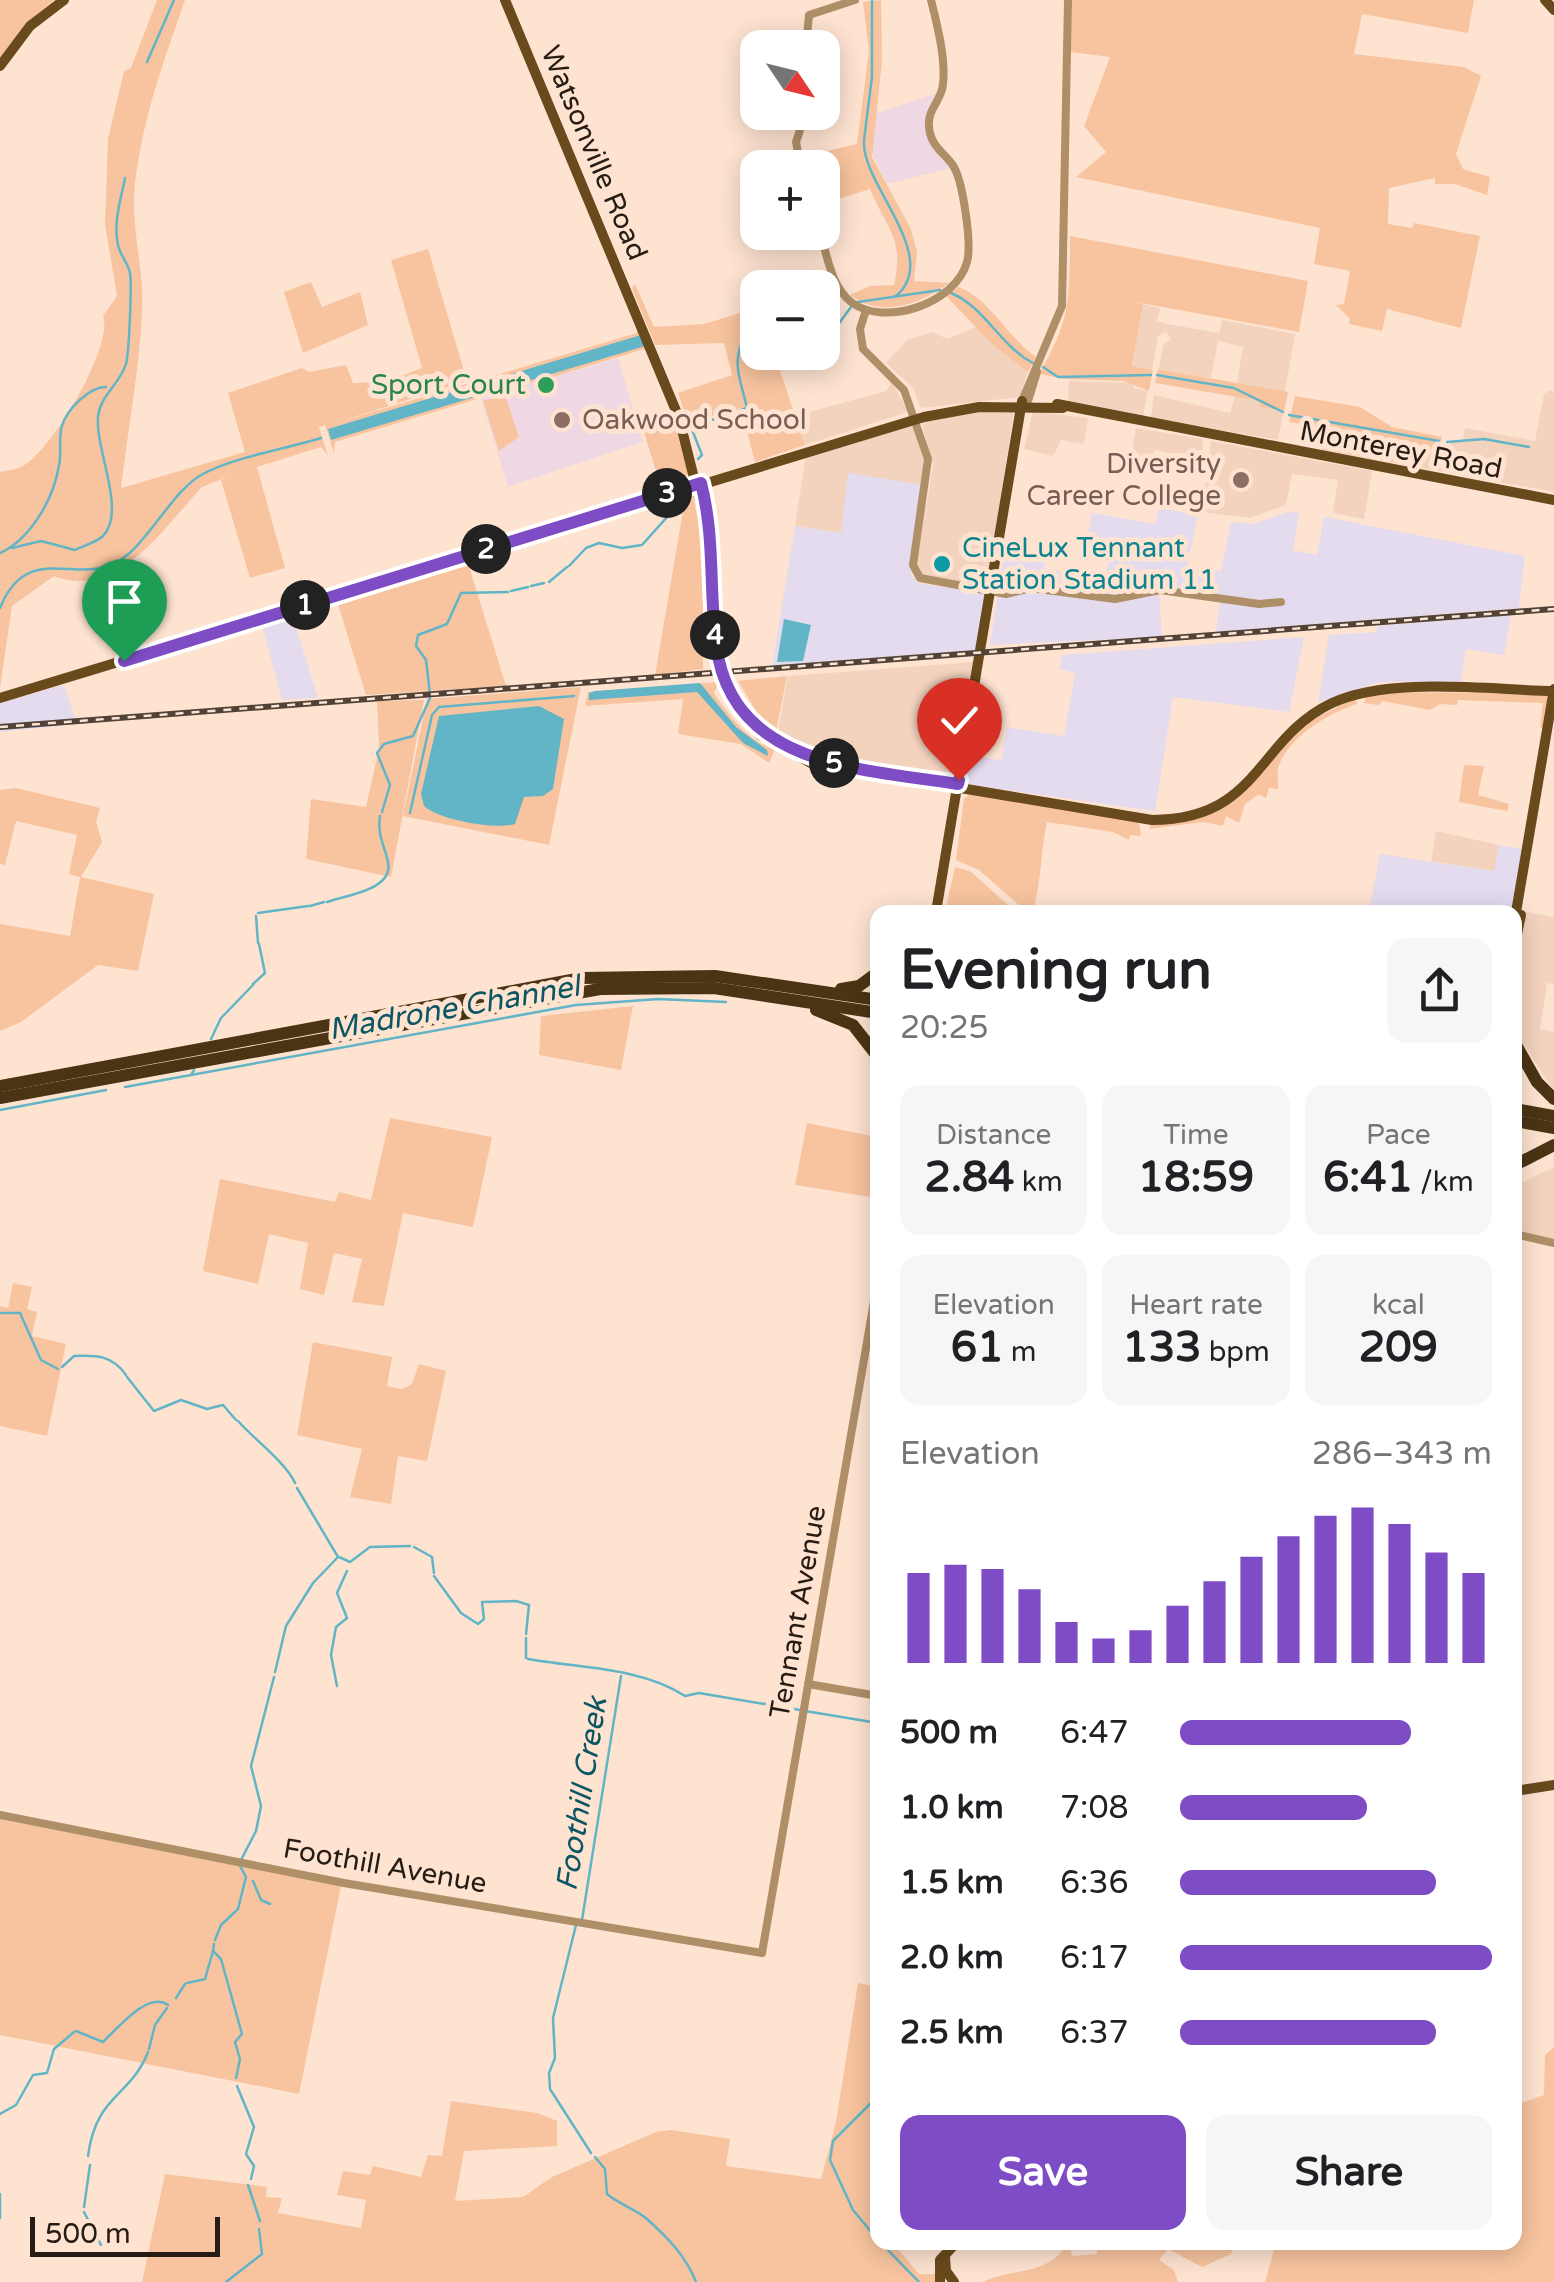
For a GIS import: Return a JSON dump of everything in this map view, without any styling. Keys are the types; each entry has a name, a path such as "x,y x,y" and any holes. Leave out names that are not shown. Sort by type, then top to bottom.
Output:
{"highway":[{"path":"0,1086 566,980 665,974 848,989 870,977"},
{"path":"764,981 870,999"},
{"path":"0,1098 551,995 648,986 731,989 870,1012"},
{"path":"731,989 842,1018 863,1034 870,1045"},
{"path":"1522,1055 1537,1082 1554,1099"},
{"path":"1522,1110 1554,1116"},
{"path":"1522,1122 1554,1128"},
{"path":"1522,1161 1554,1145"}],"main road":[{"path":"0,66 30,26 64,0"},
{"name":"Watsonville Road","path":"504,0 679,418 713,539 717,663 726,687 756,725 803,756 1142,820 1174,819 1206,811 1234,796 1259,775 1299,726 1345,698 1380,690 1554,689"},
{"name":"Monterey Road","path":"0,698 962,404 1062,408 1554,497"},
{"path":"939,905 1024,404"},
{"path":"1520,905 1554,689"},
{"path":"1520,905 1554,716"},
{"path":"1533,815 1534,836"},
{"path":"1524,864 1527,876"},
{"path":"1522,1790 1554,1785"},
{"path":"940,2282 940,2260 949,2250"},
{"path":"951,2250 944,2263 954,2282"}],"street":[{"path":"808,30 809,16 856,0"},
{"path":"826,250 839,288 868,310 905,310 932,300 956,282 967,262 958,175 933,143 928,126 944,82 931,0"},
{"path":"1024,404 1060,315 1067,219 1068,0"},
{"path":"868,310 860,329 863,349 902,388 916,416 923,444 928,471 914,570 924,580 993,592 1031,588 1114,599 1160,590 1259,604 1281,602"},
{"path":"1522,1236 1554,1243"},
{"name":"Tennant Avenue","path":"762,1953 870,1324"},
{"path":"808,1684 870,1695"},
{"name":"Foothill Avenue","path":"0,1814 344,1883 762,1953"}],"shaded area":[{"path":"0,0 54,0 24,25 0,64"},
{"path":"157,0 185,0 149,113 135,184 142,313 121,488 245,452 228,393 302,368 309,372 346,365 353,383 386,382 422,368 391,260 428,249 467,381 329,425 637,333 637,322 652,358 644,349 546,379 552,386 547,391 540,384 543,379 335,442 334,453 325,425 319,427 328,456 321,447 257,467 285,568 250,578 221,480 232,475 202,487 138,556 119,569 99,578 77,581 54,576 12,606 0,688 0,472 23,466 64,420 90,373 104,330 103,316 117,296 105,225 108,139 124,71 131,68"},
{"path":"881,0 882,61 872,157 911,229 917,252 914,281 949,283 901,306 875,306 850,295 870,286 894,285 897,256 892,234 870,189 840,199 840,150 831,150 857,144 869,51 863,2"},
{"path":"1071,0 1474,0 1468,33 1362,14 1354,54 1464,67 1481,76 1456,154 1463,169 1490,177 1487,195 1455,184 1435,184 1435,178 1389,188 1388,224 1412,228 1414,223 1480,236 1461,328 1387,309 1382,331 1349,324 1350,319 1336,305 1344,304 1350,271 1314,264 1320,228 1076,177 1106,152 1084,126 1110,57 1071,52"},
{"path":"938,93 928,110 925,129 931,147 951,168 887,184 871,152 876,113"},
{"path":"1070,236 1308,281 1299,332 1135,302 1143,304 1132,366 1153,370 1149,391 1124,381 1039,374 1063,322"},
{"path":"311,282 322,307 360,292 368,325 303,353 284,292"},
{"path":"635,284 654,327 704,324 740,313 740,370 780,370 805,445 755,462 741,408 688,423 678,393 732,375 724,343 655,345 632,288"},
{"path":"958,287 980,300 1036,357 1028,372 991,343 946,296"},
{"path":"1143,304 1160,308 1157,321 1167,324 1219,333 1222,320 1295,334 1285,392 1237,383 1243,347 1218,341 1211,378 1159,369 1163,345 1171,339 1166,332 1158,336 1152,370 1132,366"},
{"path":"977,326 1029,368 1020,397 921,408 913,388 886,363 907,340 933,332 947,339"},
{"name":"Oakwood School","path":"618,358 643,442 508,487 481,398"},
{"path":"1158,369 1288,392 1284,411 1260,407 1261,401 1155,383"},
{"path":"1069,381 1134,383 1134,388 1148,391 1143,417 1068,402"},
{"path":"892,382 908,412 805,445 795,416 886,391"},
{"path":"1550,390 1554,394 1554,492 1322,450 1326,430 1449,451 1452,441 1463,439 1465,428 1535,441 1544,394"},
{"path":"505,395 519,437 499,451 483,401"},
{"path":"1154,395 1230,413 1235,396 1285,406 1278,440 1151,418"},
{"path":"1295,396 1360,407 1392,427 1442,437 1439,449 1289,422"},
{"path":"1014,409 988,585 923,576 917,563 933,465 921,420 969,411"},
{"path":"1033,411 1088,418 1084,444 1061,440 1053,456 1024,449"},
{"path":"672,417 689,474 661,487 642,426"},
{"path":"913,424 924,458 923,485 841,533 795,526 806,455"},
{"path":"1136,428 1203,439 1202,459 1154,450 1150,464 1130,460"},
{"path":"1211,441 1372,471 1364,519 1333,513 1338,480 1292,474 1286,505 1249,518 1202,512"},
{"path":"848,473 923,485 911,574 918,583 986,594 976,650 772,666 795,526 841,533"},
{"path":"691,492 703,536 703,669 655,675 686,494"},
{"path":"1159,508 1198,515 1187,566 1221,571 1231,522 1253,524 1289,512 1299,513 1293,550 1317,555 1324,517 1525,556 1519,608 1216,632 1220,601 1159,593 1162,637 990,645 1005,547 1046,556 1044,569 1088,574 1092,580 1088,595 1101,596 1109,561 1107,555 1085,550 1092,513 1155,524"},
{"path":"467,560 506,686 366,695 336,598"},
{"path":"291,612 318,698 282,700 261,621"},
{"path":"1511,615 1504,655 1466,649 1461,682 1379,682 1318,702 1329,635 1376,632 1378,626"},
{"path":"1304,637 1289,712 1173,697 1155,811 965,784 972,756 1001,760 1007,727 1064,736 1075,673 1059,669 1062,655"},
{"path":"975,662 954,794 836,761 783,743 777,736 788,676"},
{"path":"787,676 776,732 759,716 738,681"},
{"path":"719,682 714,693 734,720 757,741 775,749 769,763 741,744 678,734 683,699 585,706 588,692"},
{"path":"64,685 77,724 0,732 0,703"},
{"path":"581,687 549,845 403,816 427,699"},
{"path":"1383,692 1545,693 1549,697 1544,726 1540,728 1543,703 1458,700 1457,705 1440,704 1430,710 1383,701 1378,705 1364,703 1366,696"},
{"path":"1355,698 1357,704 1323,720 1292,744 1279,765 1278,789 1269,788 1266,798 1259,794 1245,804 1239,823 1226,816 1223,826 1203,822 1149,829 1151,824 1237,798 1306,723"},
{"path":"424,700 391,877 306,859 311,799 366,807 379,748 377,701"},
{"path":"1464,765 1484,766 1478,795 1509,804 1507,811 1459,802"},
{"path":"16,788 100,808 96,822 102,842 81,877 154,894 138,971 98,965 21,1022 0,1031 0,924 70,936 80,877 69,874 77,835 16,821 5,865 0,864 0,790"},
{"path":"970,794 1139,822 1141,836 1130,835 1129,840 1113,832 1047,822 1035,905 1019,905 979,870 956,860 964,799"},
{"path":"1436,831 1499,845 1495,871 1431,861"},
{"path":"1499,845 1523,849 1514,905 1370,905 1380,854 1494,871"},
{"path":"955,867 970,871 1008,905 947,905"},
{"path":"1522,911 1554,917 1554,984 1547,983 1540,1029 1554,1032 1554,1091 1522,1042"},
{"path":"633,1006 621,1070 539,1055 541,1016"},
{"path":"390,1118 492,1137 473,1227 403,1213 384,1306 352,1302 362,1259 334,1253 324,1295 300,1289 308,1243 269,1234 258,1284 203,1271 220,1179 335,1202 339,1192 371,1200"},
{"path":"807,1123 870,1136 870,1197 795,1185"},
{"path":"1554,1167 1554,1242 1522,1237 1522,1183"},
{"path":"13,1283 32,1287 27,1309 37,1312 32,1336 66,1344 47,1436 0,1426 0,1306 8,1308"},
{"path":"313,1342 392,1357 387,1386 402,1389 412,1384 419,1364 446,1371 427,1461 398,1456 391,1504 350,1497 362,1449 297,1435"},
{"path":"0,1819 341,1886 299,2094 0,2035"},
{"path":"858,1983 870,1986 870,2250 899,2250 919,2274 936,2274 938,2282 142,2282 165,2174 267,2187 266,2197 282,2198 278,2213 361,2228 366,2200 337,2195 343,2171 370,2175 373,2166 421,2177 428,2155 442,2156 451,2101 537,2113 557,2121 557,2146 464,2151 455,2201 523,2197 552,2177 656,2132 671,2130 730,2139 726,2166 821,2179 836,2122"},
{"path":"1554,2047 1554,2282 1265,2282 1274,2250 1522,2250 1522,2103 1544,2095 1545,2055"},
{"path":"1062,2250 1071,2250 1072,2256 1097,2254 1097,2250 1167,2250 1159,2260 1174,2270 1178,2282 983,2282 1040,2266"},
{"path":"1170,2250 1232,2250 1202,2267"}],"water":[{"path":"641,335 645,346 331,440 328,429"},
{"path":"784,619 811,625 803,661 777,662"},
{"path":"700,683 736,727 767,750 768,756 743,743 697,692 589,700 589,693 595,691"},
{"path":"539,706 564,719 553,789 543,796 524,797 515,824 468,822 442,816 424,806 421,794 439,716"}],"waterway":[{"path":"147,62 174,0"},
{"path":"864,140 872,77 872,0"},
{"path":"864,142 875,179 906,241 908,280 896,296"},
{"path":"12,548 41,541 75,550 103,536 110,525 111,496 98,417 127,357 130,273 119,249 116,228 125,178"},
{"path":"858,302 940,290"},
{"path":"951,293 974,307 1011,347 1033,363"},
{"path":"840,322 851,307"},
{"path":"698,459 702,455 691,427 747,408 739,374 740,349"},
{"path":"1043,367 1058,377 1151,375"},
{"path":"1157,375 1234,388"},
{"path":"0,553 22,538 46,504 56,478 65,419 86,395 106,387"},
{"path":"1236,389 1283,412"},
{"path":"1289,415 1439,441"},
{"path":"0,608 11,588 36,570 96,569 123,558 179,494 203,474 245,458 321,438"},
{"path":"1447,442 1484,439 1529,447"},
{"path":"569,566 586,548 599,543 622,548 642,545 685,497"},
{"path":"549,582 567,567"},
{"path":"531,586 544,583"},
{"path":"511,591 528,587"},
{"path":"430,694 426,660 416,646 418,635 447,624 461,593 508,592"},
{"path":"410,813 432,715 439,707 574,696"},
{"path":"382,812 390,785 377,753 384,744 413,736 430,698"},
{"path":"327,902 367,890 384,879 388,862 380,834 380,816"},
{"path":"310,906 324,902"},
{"path":"258,913 308,906"},
{"path":"256,916 258,943"},
{"path":"253,984 265,973 259,944"},
{"path":"211,1039 221,1018 253,985"},
{"name":"Madrone Channel","path":"191,1075 576,1005 658,999 726,1002"},
{"path":"125,1087 191,1075 194,1070"},
{"path":"0,1110 106,1090"},
{"path":"0,1313 20,1313 41,1360 58,1369"},
{"path":"62,1367 74,1356 96,1356 115,1363 126,1375"},
{"path":"127,1377 154,1411 181,1400 207,1409 223,1405 236,1420"},
{"path":"238,1421 295,1483"},
{"path":"275,1672 286,1626 313,1583 338,1557 297,1488"},
{"path":"339,1557 350,1562 370,1547 410,1546"},
{"path":"414,1547 432,1557 434,1573"},
{"path":"337,1686 331,1655 336,1627 347,1618 337,1593 347,1571"},
{"path":"434,1576 461,1613 478,1624 484,1619 482,1602 516,1601 529,1605 526,1634"},
{"path":"526,1638 526,1658"},
{"path":"528,1659 629,1674 668,1686 685,1696 699,1693 800,1710"},
{"name":"Foothill Creek","path":"582,1920 621,1676"},
{"path":"241,1860 256,1831 261,1806 251,1766 274,1677"},
{"path":"805,1711 870,1722"},
{"path":"215,1940 221,1925 238,1909 246,1877 239,1864"},
{"path":"253,1881 261,1900 270,1904"},
{"name":"Foothill Creek","path":"576,1925 553,2018 555,2058 549,2073 550,2089 591,2153"},
{"path":"214,1944 213,1951 221,1959 242,2034 235,2042 240,2059 236,2078"},
{"path":"187,1983 205,1979 213,1951"},
{"path":"176,1998 185,1984"},
{"path":"76,2031 103,2042 143,2007 160,2002 168,2005"},
{"path":"149,2049 155,2025 167,2008"},
{"path":"0,2114 16,2105 33,2075 47,2073 54,2049 74,2032"},
{"path":"88,2156 98,2120 141,2067 148,2052"},
{"path":"237,2086 254,2127 246,2154 254,2166 251,2179"},
{"path":"870,2104 833,2141 830,2160 853,2210 870,2230"},
{"name":"Foothill Creek","path":"595,2157 605,2169 607,2194 662,2233 681,2255 696,2282"},
{"path":"84,2207 90,2165"},
{"path":"248,2185 260,2221"},
{"path":"0,2194 0,2218"},
{"path":"84,2212 101,2245"},
{"path":"226,2282 262,2254 259,2229"},
{"path":"888,2250 919,2282"}],"railway":[{"path":"0,727 1554,609"}],"place":[{"name":"Sport Court","path":"546,385"},
{"name":"Oakwood School","path":"562,420"},
{"name":"Diversity Career College","path":"1241,480"},
{"name":"CineLux Tennant Station Stadium 11","path":"942,564"}],"route":[{"path":"124,661 701,483 713,539 718,656 728,687 749,718 776,741 812,758 958,784 959,780"}]}
